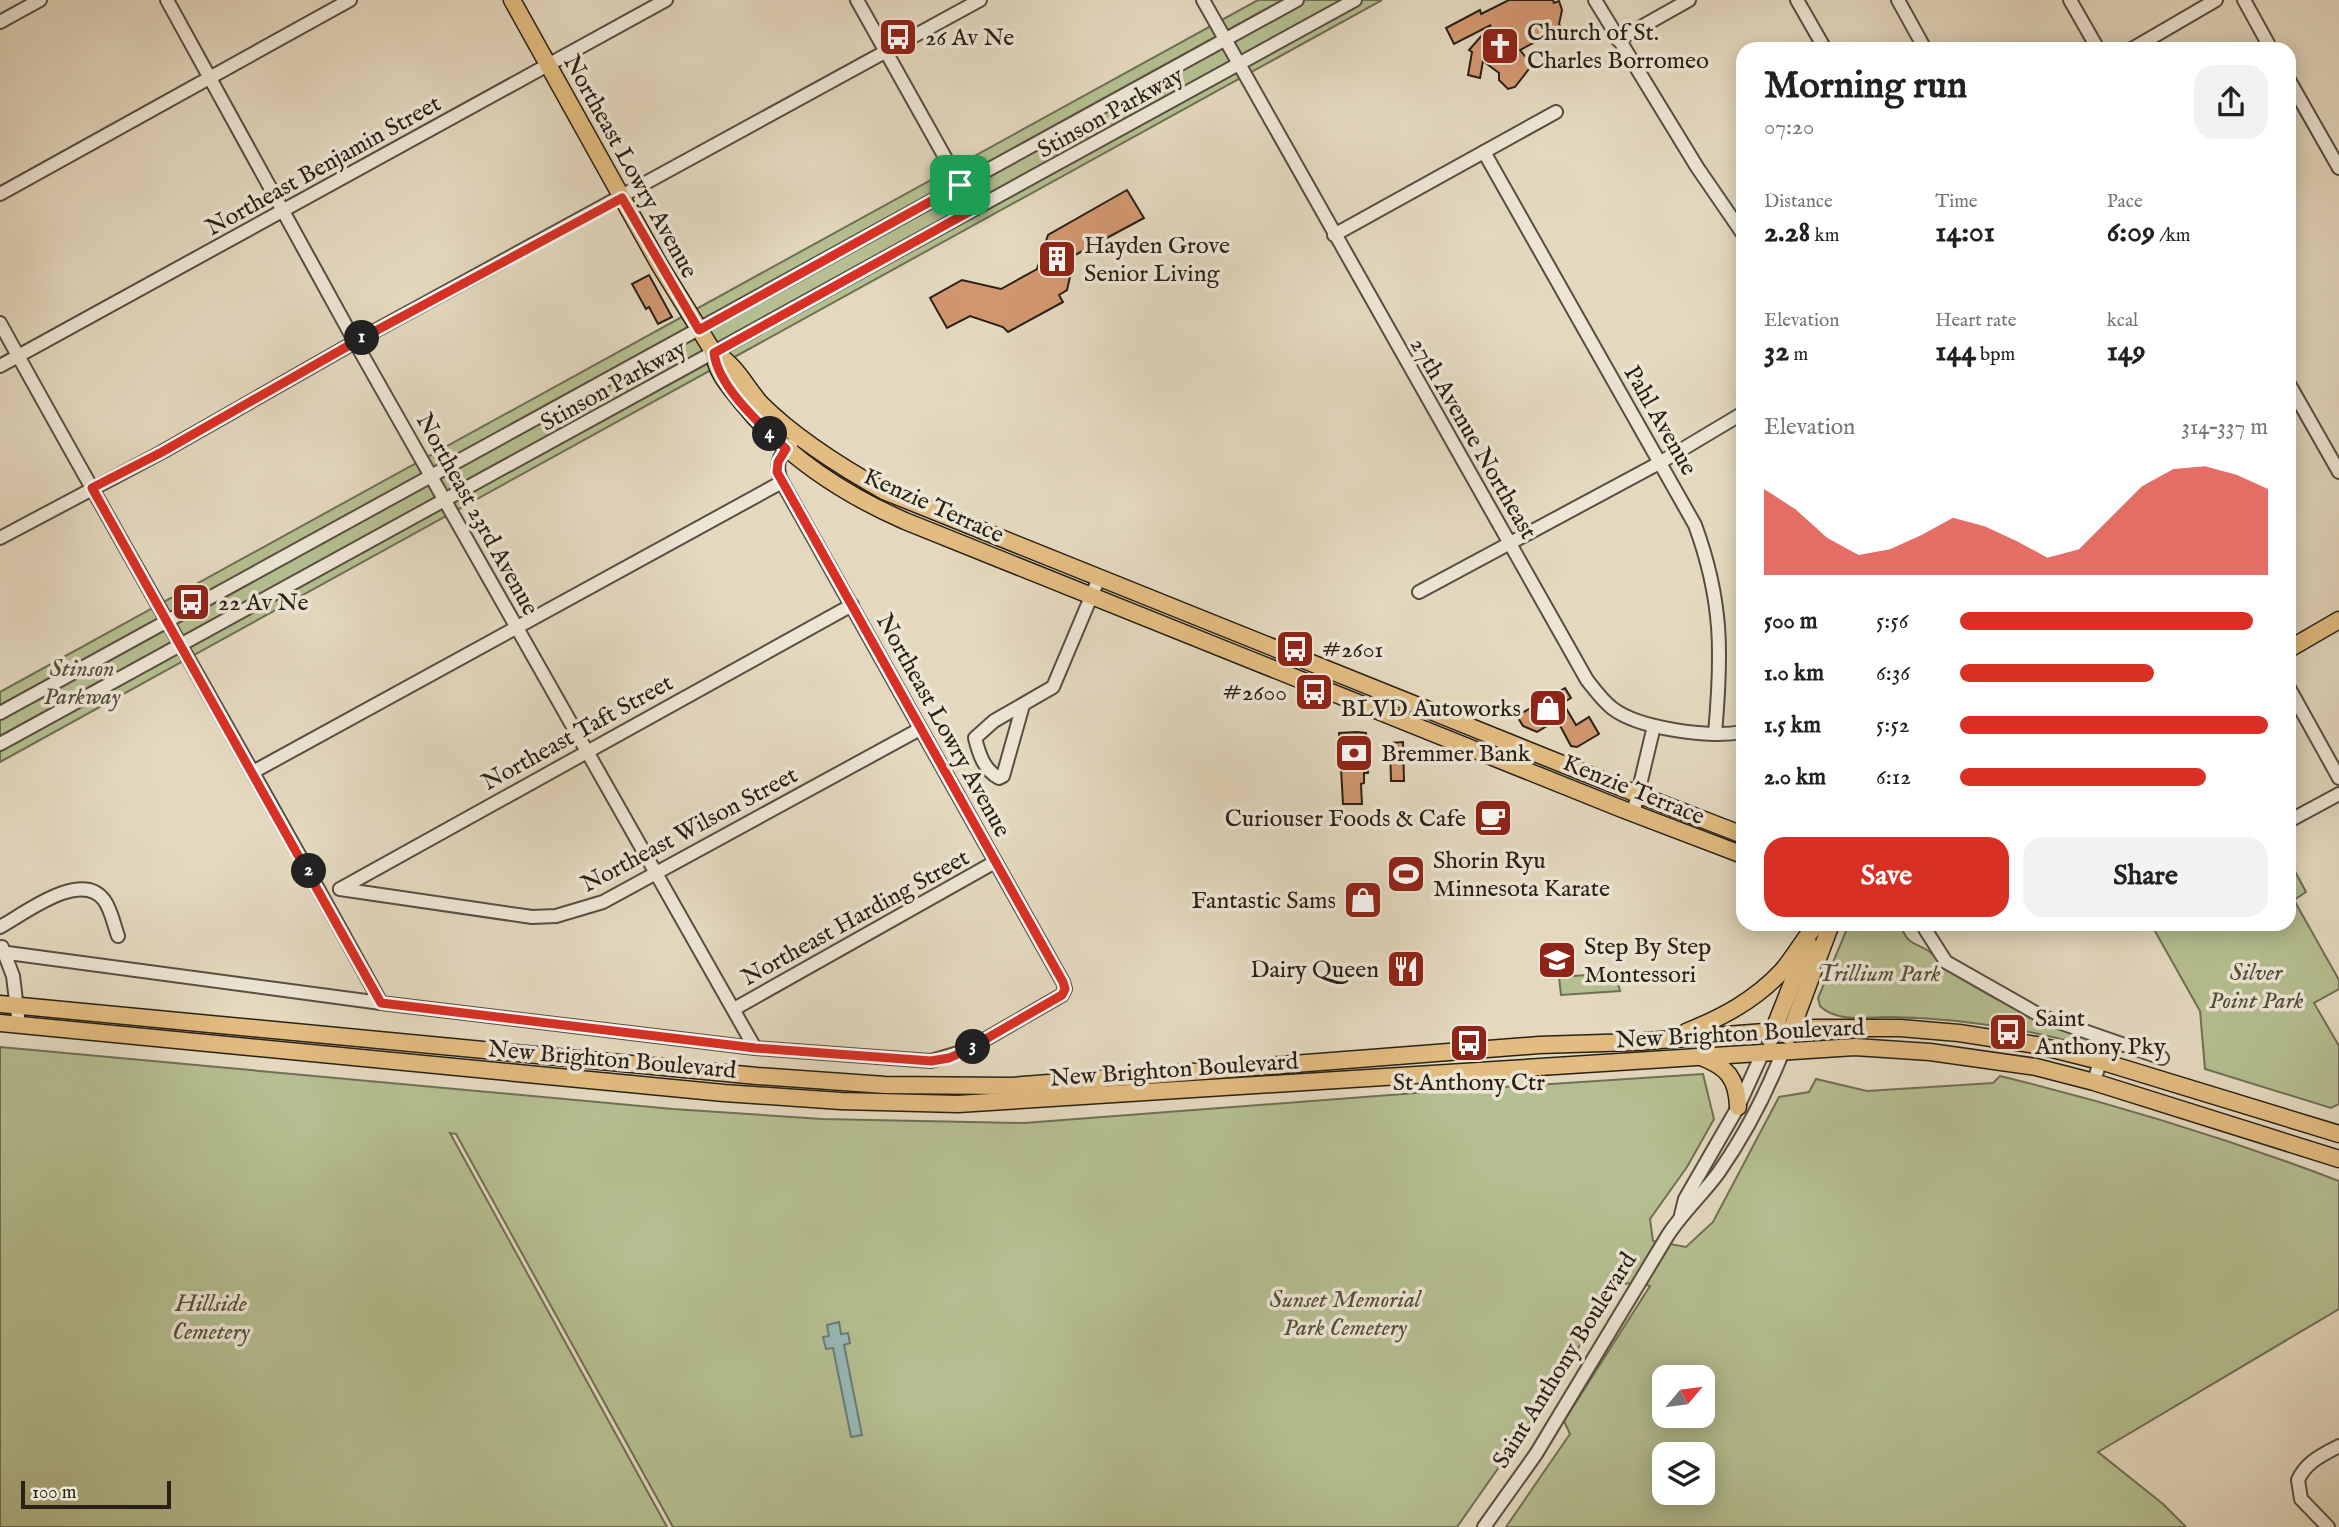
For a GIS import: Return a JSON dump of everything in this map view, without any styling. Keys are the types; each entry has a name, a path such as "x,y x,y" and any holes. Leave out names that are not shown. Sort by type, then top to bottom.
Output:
{"main road":[{"name":"Northeast Lowry Avenue","path":"512,0 622,198 714,353"},
{"name":"Kenzie Terrace","path":"714,353 728,360 762,404 802,437 855,475 884,491 1736,832"},
{"name":"Kenzie Terrace","path":"714,353 716,367 732,390 753,417 786,449 821,475 876,508 1633,814 1736,852"},
{"path":"2296,645 2339,620"},
{"path":"1672,1037 1732,1012 1760,993 1784,968 1810,931"},
{"name":"Saint Anthony Boulevard","path":"1763,1052 1812,931"},
{"name":"Saint Anthony Boulevard","path":"1783,1051 1829,931"},
{"path":"1821,956 1836,931"},
{"name":"New Brighton Boulevard","path":"0,1004 653,1066 885,1085 1011,1086 1672,1037 1856,1027 1959,1033 2036,1045 2100,1061 2339,1134"},
{"name":"New Brighton Boulevard","path":"0,1023 724,1093 841,1101 958,1104 1763,1052 1855,1048 1930,1052 2036,1067 2094,1082 2339,1161"},
{"path":"1699,1056 1717,1063 1731,1074 1736,1086 1738,1107"}],"street":[{"path":"0,22 40,0"},
{"name":"Northeast 23rd Avenue","path":"167,0 355,342 755,1048"},
{"path":"0,194 350,0"},
{"name":"Northeast Benjamin Street","path":"0,366 666,0"},
{"path":"857,0 974,209"},
{"path":"0,538 162,452 355,342 980,0"},
{"name":"27th Avenue Northeast","path":"1203,0 1587,680 1599,696 1631,719 1654,726 1714,734 1736,732"},
{"name":"Stinson Parkway","path":"0,713 1297,0"},
{"name":"Stinson Parkway","path":"0,744 1355,0"},
{"path":"1595,0 1697,167 1736,224"},
{"path":"1618,40 1689,0"},
{"path":"1797,0 1821,42"},
{"path":"1898,0 1921,42"},
{"path":"2070,0 2094,42"},
{"path":"2144,42 2216,0"},
{"path":"2244,0 2268,42"},
{"path":"2296,92 2339,168"},
{"path":"1334,234 1556,112"},
{"name":"Pahl Avenue","path":"1485,152 1695,525 1715,589 1721,655 1714,734"},
{"path":"0,323 381,1003"},
{"path":"2296,396 2339,472"},
{"path":"1419,592 1661,462 1736,416"},
{"path":"253,772 517,627 780,477 778,462 786,449 802,437"},
{"name":"Northeast Lowry Avenue","path":"780,477 1063,982 1065,989 1062,995 949,1058"},
{"path":"1023,705 1003,776 999,778 989,771 979,754 975,738 994,720 1053,687 1059,679 1099,578"},
{"name":"Northeast Taft Street","path":"324,898 852,605"},
{"path":"2296,701 2339,778"},
{"path":"1633,814 1654,726"},
{"name":"Northeast Wilson Street","path":"340,889 532,917 556,916 603,902 919,729"},
{"path":"2296,817 2339,794"},
{"name":"Northeast Harding Street","path":"734,1009 995,862"},
{"path":"0,927 64,891 86,889 105,900 118,936"},
{"path":"1925,931 1946,962 2041,1016 2162,1058"},
{"path":"2,949 13,976 19,1025"},
{"name":"New Brighton Boulevard","path":"2,949 381,1003 755,1048 931,1061 949,1058"},
{"path":"2094,1082 2100,1061 2100,1038"},
{"name":"Saint Anthony Boulevard","path":"1484,1527 1536,1454 1668,1235 1720,1171 1783,1051"},
{"name":"Saint Anthony Boulevard","path":"1681,1216 1685,1199 1738,1107 1763,1052"},
{"path":"2328,1527 2301,1499 2298,1480 2313,1460 2339,1446"}],"green space":[{"name":"Stinson Parkway","path":"1258,0 1382,0 0,762 0,692"},
{"name":"Silver Point Park","path":"2296,873 2306,892 2296,899"},
{"name":"Silver Point Park","path":"2296,904 2339,980 2339,989 2314,1003 2339,1046 2339,1104 2331,1108 2205,1069 2200,1011 2155,931 2296,931"},
{"name":"Trillium Park","path":"1846,931 1903,931 1913,943 1930,952 1951,972 1967,982 2036,1018 2089,1040 2091,1044 2088,1046 2015,1029 1966,1022 1844,1017 1820,1006 1818,998"},
{"path":"1616,973 1620,991 1561,995 1559,977"},
{"path":"0,1047 673,1109 822,1119 1024,1123 1703,1074 1714,1119 1687,1167 1650,1219 1653,1241 1686,1247 1713,1222 1779,1097 1809,1092 1816,1079 1867,1091 1993,1083 2000,1076 2171,1123 2339,1181 2339,1309 2098,1452 2163,1504 2186,1527 1506,1527 1570,1434 1564,1421 1650,1286 1641,1283 1619,1284 1534,1417 1457,1527 673,1527 456,1134 450,1133 667,1527 0,1527"}],"water":[{"path":"839,1322 841,1334 848,1333 850,1343 844,1345 862,1435 851,1437 833,1348 826,1349 823,1337 829,1336 827,1325"}],"building":[{"name":"Church of St. Charles Borromeo","path":"1509,0 1559,1 1562,10 1559,24 1561,28 1520,50 1532,65 1515,87 1508,89 1499,80 1499,73 1483,61 1480,78 1468,75 1472,52 1469,50 1491,25 1454,44 1446,28 1480,10 1481,14"},
{"name":"Hayden Grove Senior Living","path":"1127,190 1144,218 1075,255 1067,290 1059,295 1063,302 1008,332 1003,327 970,316 947,328 930,298 962,280 1001,289 1037,269 1048,235"},
{"path":"649,275 672,317 658,324 632,284"},
{"path":"1565,688 1571,698 1563,703 1576,725 1589,717 1599,734 1577,747 1571,746 1557,720 1537,732 1523,726 1517,716"},
{"name":"Bremmer Bank","path":"1339,733 1366,733 1368,773 1364,773 1364,783 1361,784 1362,804 1343,804"},
{"path":"1403,742 1404,781 1391,781 1390,743"},
{"name":"Dairy Queen","path":"1412,956 1413,981 1399,981 1398,957"}],"place":[{"name":"26 Av Ne","path":"898,37"},
{"name":"Church of St. Charles Borromeo","path":"1500,46"},
{"name":"Hayden Grove Senior Living","path":"1057,259"},
{"name":"22 Av Ne","path":"191,602"},
{"name":"#2601","path":"1295,649"},
{"name":"#2600","path":"1314,692"},
{"name":"BLVD Autoworks","path":"1548,708"},
{"name":"Bremmer Bank","path":"1354,753"},
{"name":"Curiouser Foods & Cafe","path":"1493,818"},
{"name":"Shorin Ryu Minnesota Karate","path":"1406,874"},
{"name":"Fantastic Sams","path":"1363,900"},
{"name":"Step By Step Montessori","path":"1557,960"},
{"name":"Dairy Queen","path":"1406,969"},
{"name":"Saint Anthony Pky","path":"2008,1032"},
{"name":"St Anthony Ctr","path":"1469,1043"}],"route":[{"path":"960,185 974,209 714,353 716,367 732,390 753,417 786,449 778,462 777,472 1063,982 1065,989 1062,995 965,1051 949,1058 931,1061 755,1048 381,1003 92,488 622,198 699,330 960,185"}],"park label":[{"name":"Sunset Memorial Park Cemetery","path":"1345,1313"},
{"name":"Hillside Cemetery","path":"211,1317"}]}
